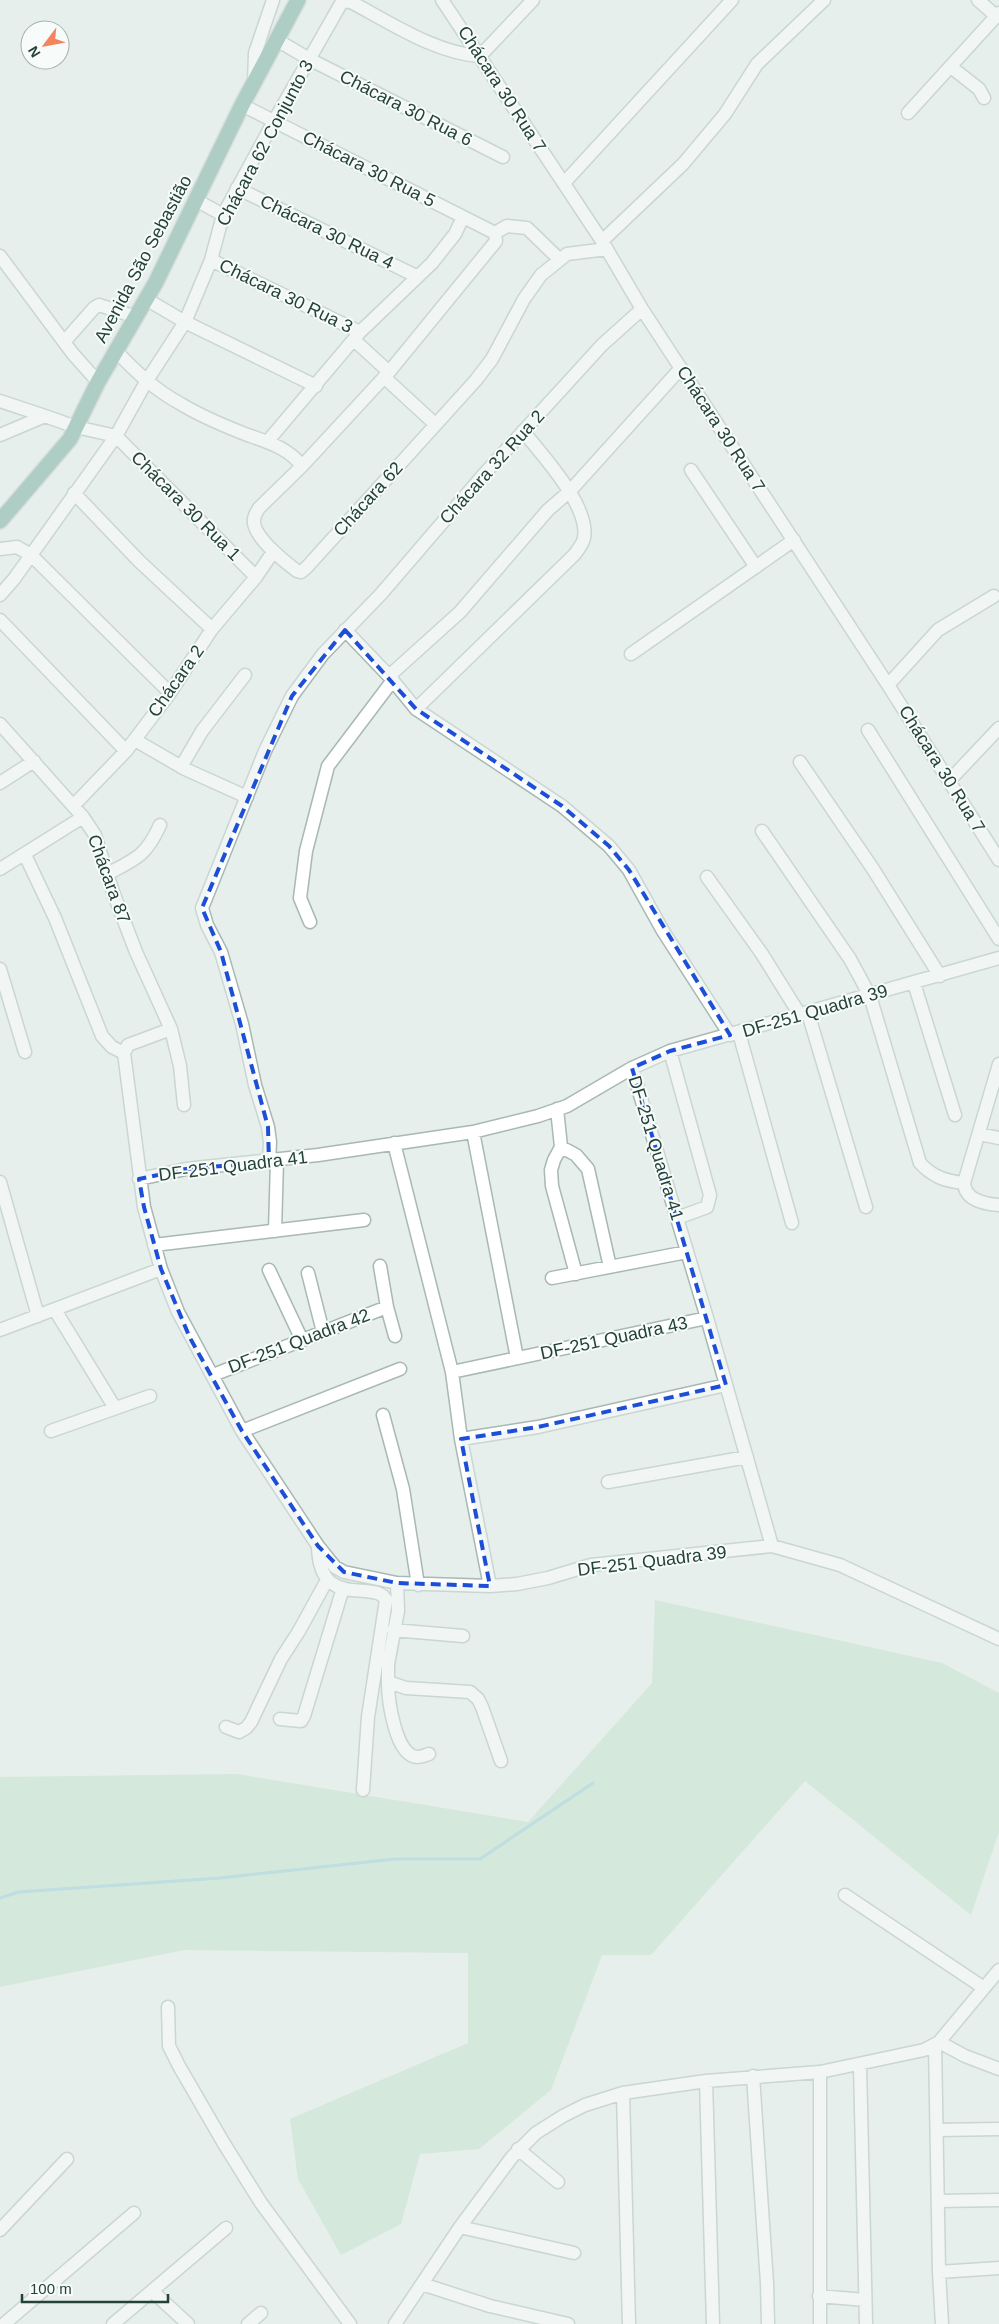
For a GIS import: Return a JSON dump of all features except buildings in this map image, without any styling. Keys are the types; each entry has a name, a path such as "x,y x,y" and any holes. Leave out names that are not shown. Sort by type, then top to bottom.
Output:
{"main road":[{"name":"Avenida São Sebastião","path":"0,520 70,439 98,382 146,300 242,105 298,0"}],"street":[{"path":"254,83 255,53 273,0"},
{"name":"Chácara 30 Rua 7","path":"442,0 564,183 642,308 888,685 999,860"},
{"path":"343,1 351,2 444,48 464,55 480,56 533,0"},
{"path":"564,183 732,0"},
{"path":"274,552 254,527 255,516 259,508 302,466 386,375 496,241 495,233 507,226 527,228 559,258 567,254 604,245 683,164 725,114 757,64 824,0"},
{"path":"908,113 998,15 978,0"},
{"name":"Chácara 62 Conjunto 3","path":"0,595 116,436 146,382 185,322 211,260 223,215 343,1"},
{"path":"269,13 286,23"},
{"name":"Chácara 30 Rua 6","path":"277,40 309,59 503,157"},
{"path":"951,67 979,89 984,98"},
{"name":"Chácara 30 Rua 5","path":"242,105 495,233"},
{"name":"Chácara 30 Rua 4","path":"237,188 416,276"},
{"path":"196,200 223,215"},
{"path":"267,442 357,336 444,249 455,234 463,217"},
{"path":"0,256 64,342 98,382"},
{"name":"Chácara 62","path":"274,552 301,572 482,373 524,299 541,274 559,258"},
{"name":"Chácara 30 Rua 3","path":"211,260 357,336 386,375 435,424"},
{"path":"146,300 185,322 316,386"},
{"path":"64,342 94,308 99,305 136,317"},
{"name":"Chácara 32 Rua 2","path":"275,1231 273,1161 268,1127 255,1085 242,1024 221,952 207,925 202,908 265,751 292,696 323,654 380,594 523,431 602,345 642,308"},
{"path":"116,351 146,382 181,405 226,426 282,448 302,466"},
{"path":"310,922 300,898 306,851 328,766 391,678 460,612 548,510 570,491 681,368"},
{"path":"0,401 76,427 116,436"},
{"path":"0,435 45,416"},
{"path":"416,709 578,550 584,538 584,523 570,491 523,431"},
{"name":"Chácara 30 Rua 1","path":"116,436 256,577"},
{"path":"691,470 756,567"},
{"path":"74,493 139,561 212,629"},
{"path":"631,654 794,540"},
{"path":"0,549 17,547 31,555 170,693"},
{"name":"Chácara 2","path":"73,806 126,751 170,693 212,629 256,577 274,552"},
{"path":"888,685 938,630 994,596"},
{"path":"0,620 126,751"},
{"path":"345,630 391,678 416,709 562,806 609,846 629,870 663,931 734,1034 792,1224"},
{"path":"181,767 202,731 245,675"},
{"name":"Chácara 87","path":"0,724 83,817 95,835 107,874 136,952 171,1029 180,1066 184,1105"},
{"path":"949,781 999,728"},
{"path":"868,730 999,939"},
{"path":"134,740 181,767 247,798"},
{"path":"0,783 34,761"},
{"path":"800,762 873,869 940,976"},
{"path":"0,869 83,817"},
{"path":"107,874 138,859 151,844 160,825"},
{"path":"762,831 850,959 870,996 920,1163 938,1178 964,1182"},
{"path":"25,855 55,918 102,1036 112,1046 124,1053"},
{"path":"707,877 804,1014 866,1207"},
{"name":"DF-251 Quadra 39","path":"632,1068 670,1051 999,958"},
{"path":"0,969 25,1052"},
{"path":"914,983 955,1115"},
{"path":"139,1179 124,1053 128,1044 171,1029"},
{"path":"670,1051 710,1194 706,1207 677,1218"},
{"name":"DF-251 Quadra 41","path":"213,1375 190,1338 161,1269 139,1179 186,1169 273,1161 472,1132 557,1110 591,1093 632,1068 707,1318"},
{"path":"998,1071 964,1182 964,1188 973,1199 999,1206"},
{"path":"557,1110 561,1147 554,1160 552,1186 576,1274"},
{"path":"472,1132 517,1358"},
{"path":"979,1134 999,1138"},
{"path":"394,1143 452,1372 461,1439 490,1586"},
{"path":"561,1147 576,1154 588,1169 610,1267"},
{"path":"0,1182 38,1316"},
{"path":"154,1245 364,1220"},
{"path":"552,1278 688,1252"},
{"path":"380,1266 387,1307 395,1336"},
{"path":"0,1330 161,1269"},
{"path":"269,1270 302,1340"},
{"path":"308,1273 323,1332"},
{"name":"DF-251 Quadra 42","path":"242,1431 213,1375 387,1307"},
{"path":"55,1310 115,1408"},
{"name":"DF-251 Quadra 43","path":"452,1372 707,1318 772,1546"},
{"path":"242,1431 400,1369"},
{"path":"461,1439 538,1427 726,1385"},
{"path":"51,1431 150,1396"},
{"path":"384,1415 403,1489 418,1585"},
{"name":"DF-251 Quadra 39","path":"242,1431 318,1546 335,1566 344,1572 397,1583 490,1586 517,1584 548,1578 591,1565 772,1546 840,1565 999,1638"},
{"path":"608,1482 747,1458"},
{"path":"318,1546 320,1568 327,1580 343,1588 379,1593 386,1600 368,1717 363,1790"},
{"path":"226,1727 238,1732 246,1728 251,1722 281,1659 327,1580"},
{"path":"397,1583 398,1611 388,1664 388,1699 401,1747 408,1754 418,1757 429,1754"},
{"path":"280,1719 295,1721 301,1720 304,1716 343,1588"},
{"path":"393,1630 463,1636"},
{"path":"388,1682 406,1688 470,1692 478,1699 482,1707 501,1761"},
{"path":"845,1894 984,1988"},
{"path":"395,2324 460,2227 518,2149 536,2133 563,2116 585,2105 623,2093 752,2076 820,2072 924,2050 937,2043 999,1970"},
{"path":"168,2007 169,2046 227,2150 261,2203 350,2324"},
{"path":"937,2043 999,2069"},
{"path":"937,2043 939,2272 942,2324"},
{"path":"860,2065 866,2324"},
{"path":"820,2072 820,2324"},
{"path":"752,2076 767,2283 768,2324"},
{"path":"706,2081 713,2324"},
{"path":"623,2093 629,2324"},
{"path":"937,2130 999,2129"},
{"path":"518,2149 558,2182"},
{"path":"0,2230 67,2159"},
{"path":"938,2201 999,2200"},
{"path":"4,2324 134,2213"},
{"path":"460,2227 574,2253"},
{"path":"113,2324 173,2271 226,2228"},
{"path":"939,2272 999,2268"},
{"path":"422,2284 490,2306 568,2324"},
{"path":"152,2291 188,2324"},
{"path":"819,2296 865,2300"},
{"path":"248,2324 261,2313"}],"highlighted area":[{"path":"345,630 416,709 562,806 609,846 629,870 730,1035 670,1051 632,1068 726,1385 538,1427 461,1439 490,1586 397,1583 344,1572 318,1546 242,1431 190,1338 161,1269 144,1207 139,1179 186,1169 269,1162 268,1127 221,952 202,908 292,696"}],"green space":[{"path":"655,1600 942,1663 999,1693 999,1832 971,1915 805,1781 651,1955 602,1955 551,2090 479,2149 420,2154 401,2224 341,2255 298,2179 290,2119 468,2043 468,1953 184,1950 0,1987 0,1777 237,1774 528,1822 652,1683"}],"waterway":[{"path":"0,1898 18,1892 220,1878 395,1859 480,1859 593,1783"}]}
